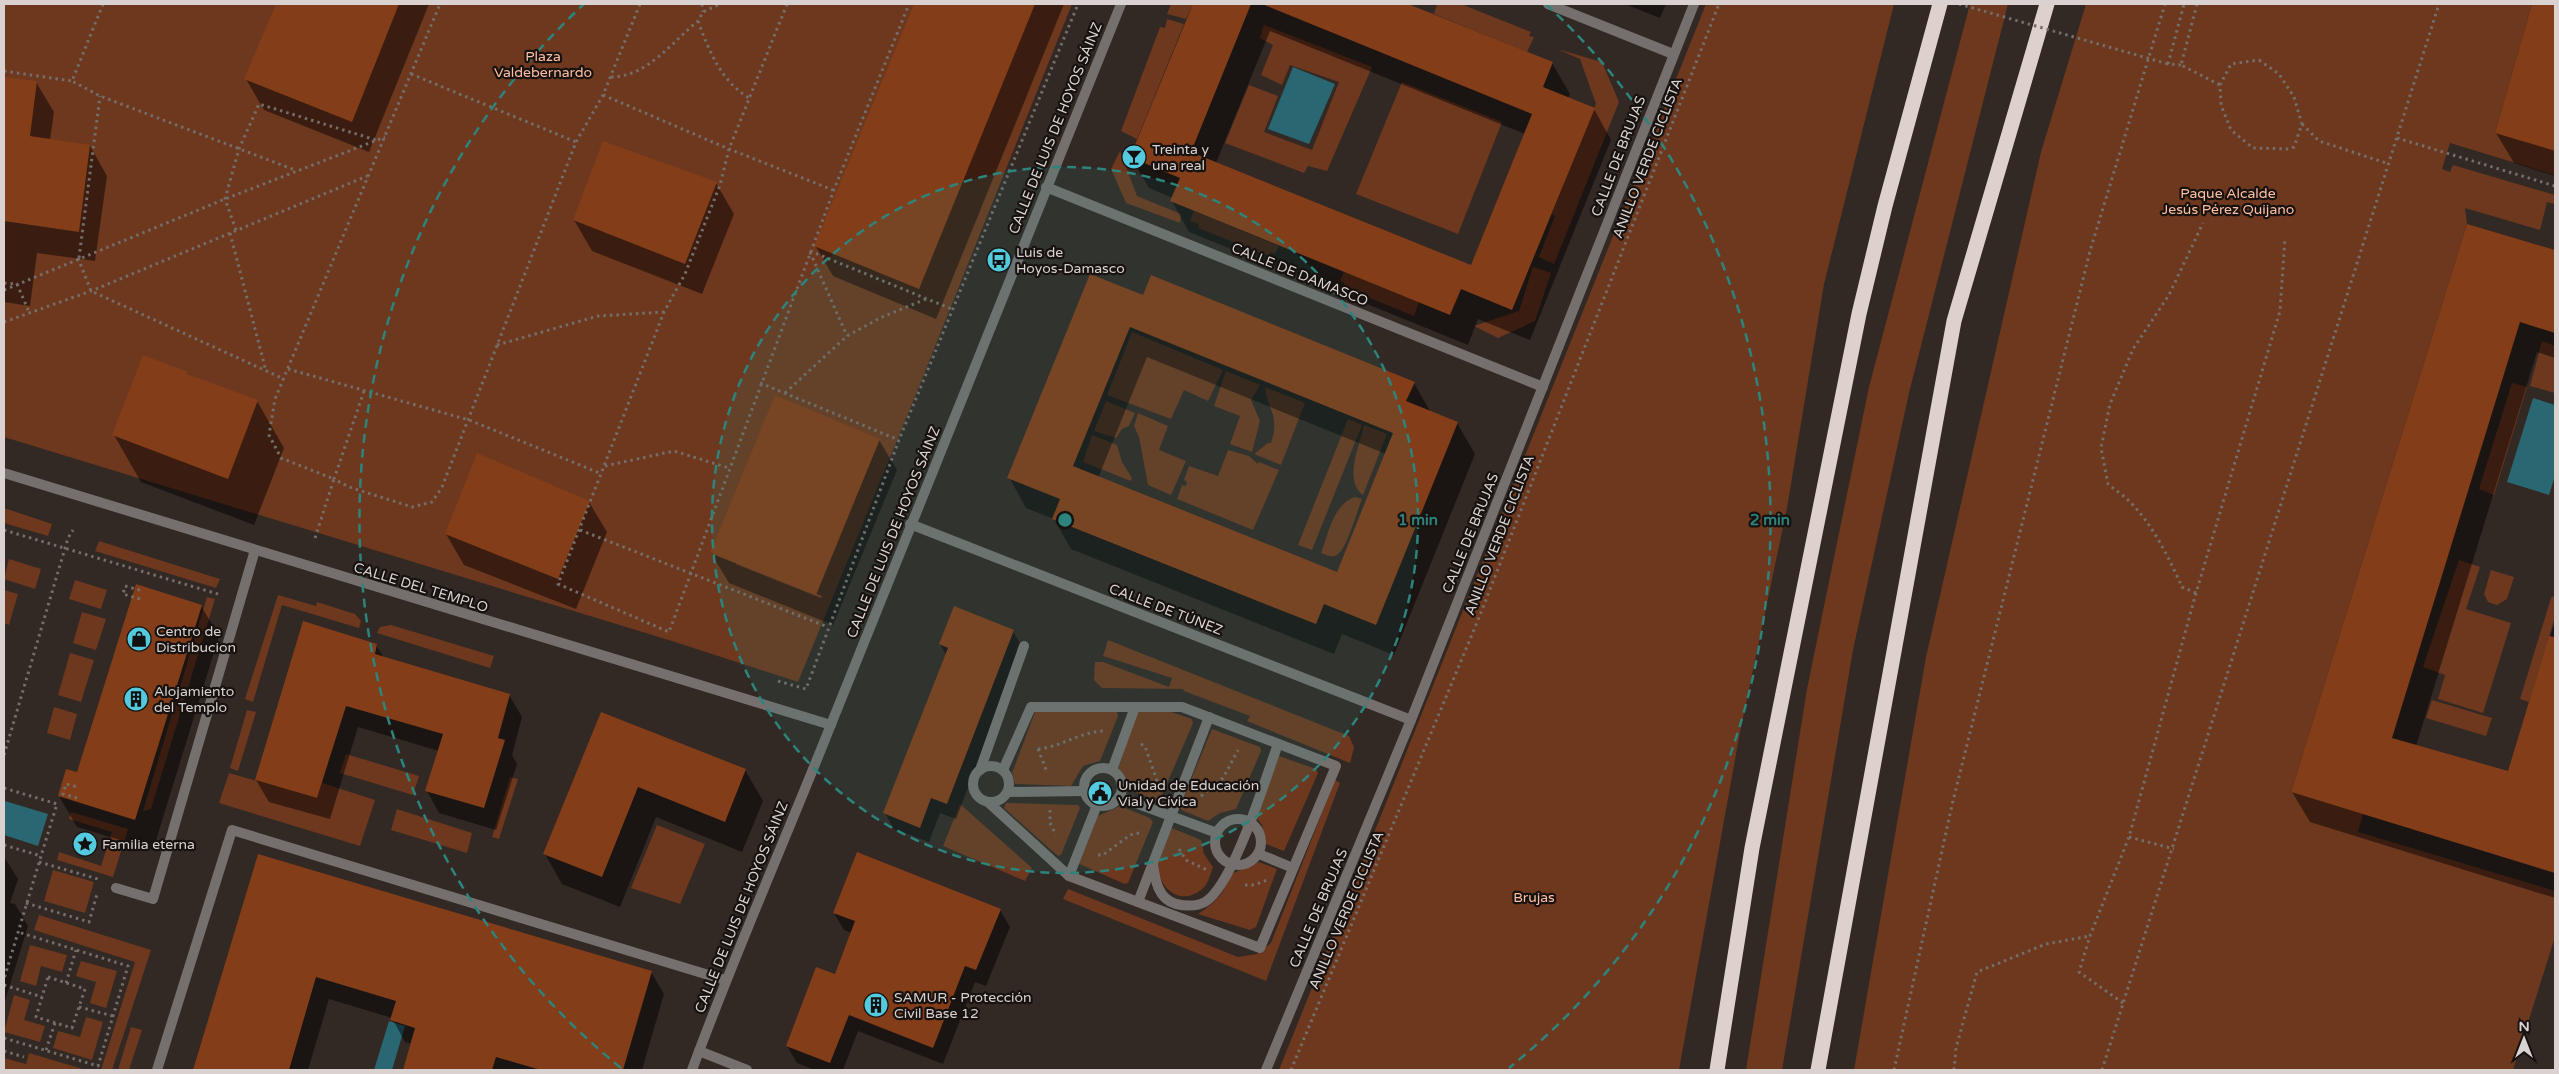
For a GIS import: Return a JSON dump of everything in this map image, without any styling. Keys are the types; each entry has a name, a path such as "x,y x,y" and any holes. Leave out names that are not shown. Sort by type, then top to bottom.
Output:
{"highway":[{"path":"1717,1070 1752,848 1859,314 1885,206 1940,4"},
{"path":"1818,1070 1954,321 2047,4"}],"street":[{"name":"CALLE DE LUIS DE HOYOS SÁINZ","path":"692,1070 725,980 831,725 910,524 1121,4"},
{"path":"1548,4 1673,54"},
{"name":"CALLE DE BRUJAS","path":"1266,1070 1411,720 1694,4"},
{"name":"CALLE DE DAMASCO","path":"1046,187 1542,388"},
{"name":"CALLE DEL TEMPLO","path":"4,473 831,725"},
{"name":"CALLE DE TÚNEZ","path":"910,524 1411,720"},
{"path":"116,888 153,900 254,550"},
{"path":"1003,770 1031,707 1182,707 1336,766 1260,948 1069,876 988,802 982,800 974,792 973,780 980,770 1024,646"},
{"path":"1112,770 1135,707"},
{"path":"1138,902 1209,717"},
{"path":"1153,864 1155,884 1168,901 1188,907 1205,902 1220,887 1232,865 1278,744"},
{"path":"980,770 991,766 1003,770 1008,780 1008,792"},
{"path":"1100,768 1112,770 1120,779 1122,791 1119,797 1110,804 1097,806 1086,798 1084,791 1084,785 1089,773 1100,768"},
{"path":"988,802 1000,800 1008,792 1084,791"},
{"path":"1119,797 1217,833"},
{"path":"1069,876 1097,806"},
{"path":"1234,819 1249,821 1260,832 1262,847 1259,854 1248,864 1232,865 1225,862 1216,849 1217,833 1227,822 1234,819"},
{"path":"157,1070 232,830 725,980"},
{"path":"1259,854 1293,868"},
{"path":"699,1051 747,1070"}],"path":[{"path":"72,81 103,4"},
{"path":"440,4 275,399 269,436 281,458 349,487 412,507 432,502 442,487 576,142 603,95 640,4"},
{"path":"702,4 703,12"},
{"path":"611,77 624,77 642,68 698,21 703,12 720,4"},
{"path":"787,4 729,149 716,194 684,274 664,312 558,584 669,632 833,190 909,4"},
{"path":"778,681 806,689 899,440 954,310 1078,4"},
{"name":"ANILLO VERDE CICLISTA","path":"1291,1070 1478,620 1719,4"},
{"path":"1959,4 2168,64 2181,65 2220,85"},
{"path":"1894,1070 1952,805 2090,251 2165,4"},
{"path":"2168,64 2184,4"},
{"path":"2181,65 2197,4"},
{"path":"2102,1070 2174,850 2439,4"},
{"path":"698,21 715,64 742,94 749,98"},
{"path":"2302,124 2294,147 2289,149 2254,148 2231,130 2221,105 2220,85 2231,64 2260,60 2278,74 2294,97 2302,124 2319,141 2389,164"},
{"path":"4,71 72,81 100,96 296,170"},
{"path":"411,74 576,142"},
{"path":"603,95 729,149 833,190"},
{"path":"100,96 78,258 91,291 284,379"},
{"path":"236,230 225,198 239,149 259,104 376,140"},
{"path":"4,290 225,198 385,137"},
{"path":"2397,138 2555,186"},
{"path":"4,322 91,291 368,176"},
{"path":"2196,593 2182,587 2173,566 2142,517 2129,501 2108,484 2101,448 2110,404 2133,349 2169,295 2203,223"},
{"path":"230,233 266,371"},
{"path":"2123,1003 2080,972 2090,936 2128,837 2196,593 2280,311 2284,238"},
{"path":"810,251 954,310"},
{"path":"810,251 847,336"},
{"path":"4,283 17,284"},
{"path":"17,284 29,312"},
{"path":"785,393 847,336 880,318 926,299"},
{"path":"497,345 598,316 664,312"},
{"path":"288,369 469,420 602,474"},
{"path":"760,383 899,440"},
{"path":"315,538 364,391"},
{"path":"604,466 674,451 729,468"},
{"path":"4,530 240,601"},
{"path":"4,755 65,548 73,530"},
{"path":"580,530 690,575 828,627"},
{"path":"140,599 123,594 126,586 143,591"},
{"path":"1017,738 1038,749 1055,746 1096,731 1112,731 1145,746 1157,780 1179,795 1195,799 1207,793 1223,778 1246,732"},
{"path":"77,798 63,794 66,784 78,787"},
{"path":"4,788 57,804 4,979"},
{"path":"2128,837 2174,850"},
{"path":"4,845 41,856"},
{"path":"26,903 89,922 102,880 39,862"},
{"path":"4,1038 98,1066 128,966 18,932"},
{"path":"1954,1070 1956,1048 1977,972 2046,944 2090,936"},
{"path":"66,983 76,950"},
{"path":"48,977 85,988 72,1028 36,1017 42,997 48,977"},
{"path":"4,985 42,997"},
{"path":"79,1007 113,1016"},
{"path":"46,1050 55,1023"},
{"path":"4,1051 24,1057"}],"green space":[{"name":"Plaza Valdebernardo","path":"4,4 1072,4 798,682 672,641 4,437"},
{"path":"1171,4 1193,4 1186,19 1167,14"},
{"path":"1437,4 1461,4 1531,32 1529,36 1534,37 1527,52 1434,14"},
{"name":"Brujas","path":"1706,4 1894,4 1824,284 1787,508 1740,732 1679,1070 1279,1070"},
{"path":"1970,4 2008,4 1909,393 1853,650 1782,1070 1746,1070 1807,689 1869,387"},
{"name":"Paque Alcalde Jesús Pérez Quijano","path":"2086,4 2532,4 2495,133 2555,151 2555,175 2450,143 2442,169 2450,172 2453,165 2555,195 2555,204 2547,202 2540,230 2465,208 2467,224 2291,792 2363,814 2358,832 2555,891 2555,937 2513,1070 1854,1070 1926,657 2041,152"},
{"path":"1167,19 1184,24 1137,139 1121,131 1160,27 1165,28"},
{"path":"1264,25 1372,67 1327,171 1308,166 1304,173 1225,143 1249,85 1278,96 1264,132 1312,150 1339,82 1290,65 1282,85 1261,75 1273,45 1260,38"},
{"path":"1557,49 1602,62 1619,102 1554,264 1539,257 1555,216 1552,214 1596,104 1580,59"},
{"path":"1402,82 1502,122 1458,234 1356,194"},
{"path":"1120,151 1137,196 1181,214 1180,223 1126,203 1111,169"},
{"path":"1194,211 1279,246 1275,254 1270,252 1269,256 1198,228 1199,224 1190,221"},
{"path":"1533,267 1551,273 1535,321 1498,338 1474,326 1519,311"},
{"path":"1344,272 1419,302 1414,316 1343,287 1344,282 1340,281"},
{"path":"1132,332 1223,370 1208,401 1184,390 1171,419 1107,395"},
{"path":"2542,341 2555,346 2555,393 2530,386"},
{"path":"1226,371 1260,385 1251,400 1260,421 1252,452 1230,444 1240,416 1214,406"},
{"path":"2512,383 2527,387 2494,495 2479,489"},
{"path":"1265,387 1305,403 1281,465 1254,454 1268,443 1271,443 1273,434 1274,420"},
{"path":"1106,401 1135,413 1129,426 1122,429 1116,438 1094,431"},
{"path":"1138,413 1168,426 1159,450 1186,461 1171,495 1148,485 1139,437 1134,426"},
{"path":"1348,419 1362,425 1312,550 1298,545"},
{"path":"1364,425 1387,434 1363,495 1357,489 1353,472"},
{"path":"1092,435 1117,445 1122,462 1132,478 1131,481 1083,462"},
{"path":"1228,450 1249,456 1258,464 1259,462 1279,470 1253,530 1177,499 1182,485 1186,486 1187,482 1184,480 1189,466 1218,476"},
{"path":"1355,497 1362,499 1341,551 1335,556 1321,553 1329,528 1337,513 1342,506"},
{"path":"4,508 52,524 48,536 4,523"},
{"path":"99,541 220,579 216,588 95,551"},
{"path":"9,559 41,569 35,589 4,579"},
{"path":"2459,560 2480,567 2466,609 2511,623 2483,713 2438,699 2445,675 2423,667"},
{"path":"2491,570 2514,577 2507,599 2497,605 2488,602 2484,594"},
{"path":"75,580 107,590 101,609 69,599"},
{"path":"4,590 18,594 9,625 4,623"},
{"path":"278,595 316,606 317,602 355,614 361,621 359,628 282,605 253,702 245,699"},
{"path":"2555,595 2555,617 2529,702 2520,699 2551,598"},
{"path":"207,597 215,599 151,809 143,811"},
{"path":"82,612 106,619 96,650 73,643"},
{"path":"391,625 494,656 490,668 377,633 380,627"},
{"path":"1108,640 1349,736 1354,747 1350,763 1247,721 1250,716 1183,689 1102,688 1094,680 1095,662 1103,662 1169,687 1172,678 1103,656"},
{"path":"70,653 94,660 81,702 58,695"},
{"path":"2432,700 2492,718 2486,736 2426,718"},
{"path":"1141,702 1192,719 1193,723 1159,802 1127,788 1122,773 1117,772"},
{"path":"54,707 77,714 70,740 47,733"},
{"path":"1038,709 1117,712 1118,716 1100,761 1083,766 1071,786 1015,784 1012,773 1035,712"},
{"path":"247,710 256,712 238,771 230,768"},
{"path":"1212,729 1260,747 1261,751 1236,809 1220,813 1208,821 1181,810 1180,806"},
{"path":"346,754 419,776 413,795 340,773"},
{"path":"1279,756 1316,769 1318,773 1284,851 1266,844 1262,825 1255,816"},
{"path":"229,773 317,798 322,783 375,800 360,846 219,803"},
{"path":"510,777 518,779 499,839 492,837"},
{"path":"1335,780 1340,783 1266,981 1063,899 1068,889 1238,957 1257,954 1271,943"},
{"path":"1006,803 1078,805 1080,808 1061,855 1058,856 1004,808"},
{"path":"960,804 1032,868 1025,881 943,846"},
{"path":"1120,806 1150,818 1153,822 1128,883 1125,884 1079,864 1098,816"},
{"path":"397,809 472,833 467,853 391,830"},
{"path":"71,812 128,829 113,877 57,860 59,852 101,866 112,832 69,819"},
{"path":"657,825 705,844 680,904 631,888"},
{"path":"1172,828 1201,840 1204,854 1213,867 1205,885 1193,895 1179,896 1172,893 1162,882 1159,875 1159,857"},
{"path":"1259,862 1277,869 1256,927 1250,930 1198,914 1219,897 1231,874"},
{"path":"53,870 94,882 85,913 44,901"},
{"path":"39,915 151,950 112,1070 101,1070 135,962 34,930"},
{"path":"30,945 67,955 62,972 41,966 36,986 20,981"},
{"path":"81,961 117,971 106,1008 90,1003 96,982 76,976"},
{"path":"14,995 30,1000 24,1020 45,1026 40,1042 4,1032"},
{"path":"86,1017 103,1022 92,1060 53,1048 58,1031 80,1037"},
{"path":"131,1027 142,1030 129,1070 118,1070"},
{"path":"29,1053 86,1070 4,1070 4,1058 26,1064"}],"water":[{"path":"1293,67 1335,84 1309,144 1268,129"},
{"path":"2533,398 2555,405 2555,476 2549,495 2507,482"},
{"path":"5,801 48,814 38,846 4,835"},
{"path":"389,1021 405,1026 392,1070 374,1070"}],"building":[{"path":"276,4 399,4 352,122 244,79"},
{"path":"914,4 1035,4 919,289 814,246"},
{"path":"1193,4 1251,4 1191,152 1471,265 1532,114 1262,4 1408,4 1553,62 1543,87 1595,108 1512,310 1461,289 1450,315 1170,201 1180,178 1130,157"},
{"path":"2532,4 2555,4 2555,151 2495,133"},
{"path":"4,77 37,81 30,136 90,145 79,232 4,221"},
{"path":"603,141 717,182 685,264 573,220"},
{"path":"2467,224 2555,250 2555,333 2520,322 2392,738 2508,771 2549,636 2555,637 2555,873 2291,792"},
{"path":"1090,274 1143,295 1151,275 1415,382 1406,401 1458,422 1376,625 1324,604 1316,624 1250,598 1052,519 1060,499 1007,478","holes":["1130,327 1393,433 1337,572 1073,466"]},
{"path":"143,355 188,372 187,374 258,400 228,479 112,435"},
{"path":"775,395 880,439 816,595 710,553"},
{"path":"477,453 590,501 558,579 445,534"},
{"name":"Alojamiento del Templo","path":"136,584 202,605 135,820 58,796 66,769 77,772"},
{"path":"954,606 1014,630 947,804 931,798 920,828 883,813 948,648 939,644"},
{"path":"303,621 377,644 375,654 510,694 498,738 505,740 484,808 425,791 443,734 346,706 317,798 255,780"},
{"path":"601,712 746,769 725,822 638,787 602,877 543,854"},
{"path":"857,852 1001,909 976,970 965,966 933,1048 849,1015 830,1063 786,1046 816,967 835,974 855,921 833,913"},
{"path":"258,854 652,971 623,1070 541,1070 496,1057 492,1070 403,1070 415,1028 390,1020 396,1001 316,977 289,1070 193,1070"}],"place":[{"name":"Treinta y una real","path":"1134,157"},
{"name":"Luis de Hoyos-Damasco","path":"999,260"},
{"name":"Centro de Distribucion","path":"139,639"},
{"name":"Alojamiento del Templo","path":"136,699"},
{"name":"Unidad de Educación Vial y Cívica","path":"1100,793"},
{"name":"Familia eterna","path":"85,844"},
{"name":"SAMUR - Protección Civil Base 12","path":"876,1005"}]}
